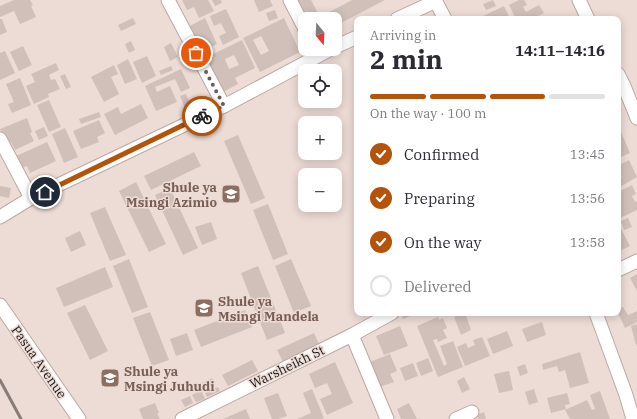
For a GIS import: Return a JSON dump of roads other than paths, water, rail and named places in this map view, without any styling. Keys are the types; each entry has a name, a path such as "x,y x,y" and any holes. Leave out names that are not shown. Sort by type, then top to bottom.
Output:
{"street":[{"path":"168,0 224,106"},
{"path":"290,0 298,15"},
{"path":"579,0 587,16"},
{"path":"404,16 436,1 444,16"},
{"path":"342,44 354,38"},
{"path":"0,217 31,198 224,106 310,56"},
{"path":"621,80 637,118"},
{"path":"0,139 31,198"},
{"path":"621,269 637,261"},
{"name":"Pasua Avenue","path":"0,305 79,419"},
{"name":"Warsheikh St","path":"182,419 352,335 387,316"},
{"path":"597,316 626,395 633,419"},
{"path":"352,335 387,419"},
{"path":"456,419 472,412"}],"railway":[{"path":"0,380 21,419"}],"place":[{"name":"Shule ya Msingi Azimio","path":"231,194"},
{"name":"Shule ya Msingi Mandela","path":"204,308"},
{"name":"Shule ya Msingi Juhudi","path":"110,378"}]}
